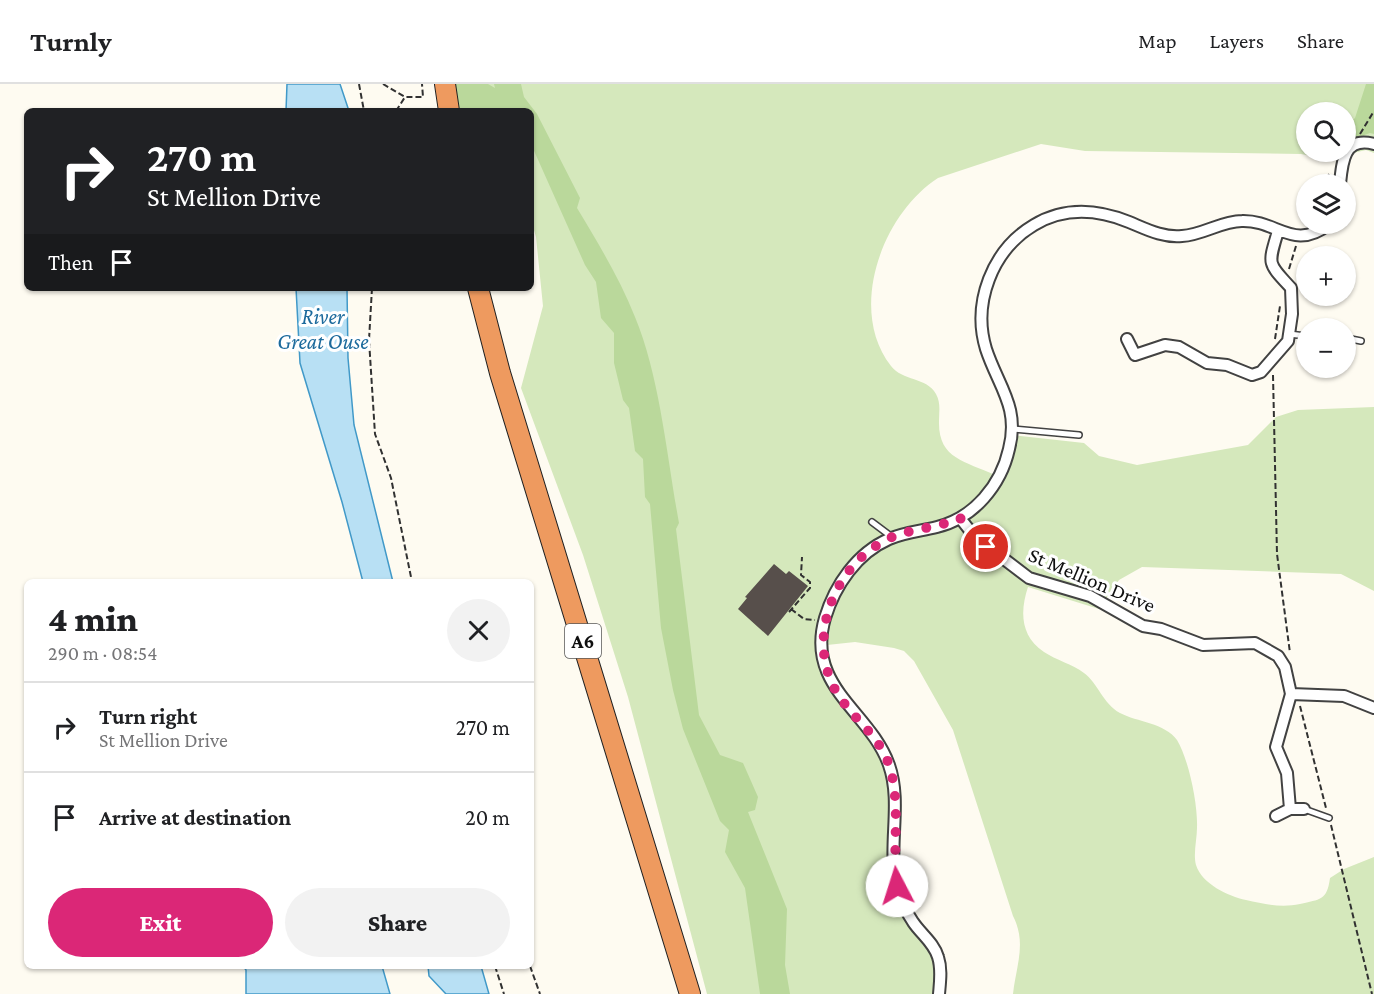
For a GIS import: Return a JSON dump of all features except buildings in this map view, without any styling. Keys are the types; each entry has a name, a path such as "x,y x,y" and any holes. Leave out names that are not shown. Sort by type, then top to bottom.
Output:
{"highway":[{"path":"445,84 449,108"},
{"name":"A6","path":"479,291 500,373 690,994"}],"street":[{"path":"1341,174 1343,156 1347,149 1359,142 1374,144"},
{"path":"939,994 941,974 938,956 913,922 897,886 894,864 894,788 890,768 872,732 841,699 829,678 824,661 824,621 852,566 867,551 892,537 940,527 960,518 988,494 1003,470 1010,448 1012,429 1008,396 988,354 982,323 987,285 995,265 1018,237 1051,216 1069,212 1089,211 1107,214 1165,236 1197,234 1242,221 1256,222 1299,237 1312,234"},
{"path":"1127,339 1135,355 1165,345 1179,347 1207,363 1227,365 1252,375 1261,372 1283,349 1289,334 1291,288 1276,274 1272,265 1278,231"},
{"name":"St Mellion Drive","path":"960,518 982,544 1029,578 1090,596 1143,626 1167,631 1203,645 1241,642 1266,647 1278,656 1285,667 1294,694 1276,747 1287,772 1290,808"},
{"path":"1294,694 1344,696 1374,708"},
{"path":"1276,816 1290,808 1304,809"}],"lane":[{"path":"1289,334 1296,335"},
{"path":"1356,339 1361,340"},
{"path":"1012,429 1079,435"},
{"path":"872,522 892,537"},
{"path":"1304,809 1329,819"}],"path":[{"path":"358,84 363,108"},
{"path":"383,84 405,97 423,97 422,84"},
{"path":"398,108 405,97"},
{"path":"1359,142 1361,129 1374,111"},
{"path":"372,291 369,340 375,434 391,478 411,579"},
{"path":"1274,357 1272,424 1277,554 1291,660"},
{"path":"802,557 801,575 810,582 810,588 790,610 804,619 824,621"},
{"path":"1294,694 1329,819 1341,878 1372,994"},
{"path":"496,969 504,994"},
{"path":"531,969 540,994"}],"green space":[{"path":"454,84 1374,84 1374,153 1366,150 1356,152 1356,102 1296,102 1296,154 1085,151 1041,144 938,178 918,194 901,215 887,239 877,264 872,291 872,318 878,343 891,366 901,374 927,385 938,397 940,434 948,451 964,462 995,475 1011,435 1084,443 1099,456 1137,465 1248,445 1276,417 1298,410 1374,407 1374,591 1341,574 1142,567 1119,580 1099,609 1028,587 1023,614 1026,631 1036,646 1084,673 1120,713 1165,730 1177,740 1189,771 1194,795 1197,818 1196,865 1204,878 1217,888 1239,898 1259,903 1279,906 1300,904 1321,898 1327,891 1330,878 1344,869 1374,857 1374,994 1013,994 1020,945 1017,926 953,730 914,661 904,651 855,642 827,645 831,662 838,678 877,733 894,763 900,790 898,863 900,877 912,907 941,963 945,978 945,994 707,994 628,697 583,555 521,388 543,306 534,230 534,108 457,108"},
{"path":"454,84 488,84 495,88 494,84 521,84 524,97 532,108 507,108 457,108"},
{"path":"1366,84 1374,84 1374,134 1370,133 1356,138 1356,115"},
{"path":"534,110 580,198 577,208 616,275 644,340 657,391 679,523 676,529 699,715 720,755 743,763 758,797 755,810 748,812 787,909 785,965 790,994 760,994 745,888 725,852 729,830 720,821 683,729 661,628 650,504 645,497 643,459 635,451 629,408 623,400 614,363 614,333 601,318 596,282 585,265 534,151"}],"water":[{"path":"287,84 340,84 348,108 286,108"},
{"name":"River Great Ouse","path":"296,291 347,291 348,358 354,425 392,579 362,579 342,502 300,363"},
{"path":"383,969 390,994 246,994 246,970"},
{"path":"428,969 482,969 489,994 446,994 429,976"}],"route":[{"path":"897,886 894,864 896,826 894,788 890,768 872,732 841,699 829,678 824,661 824,621 831,603 852,566 867,551 885,540 940,527 960,518 986,547"}]}
